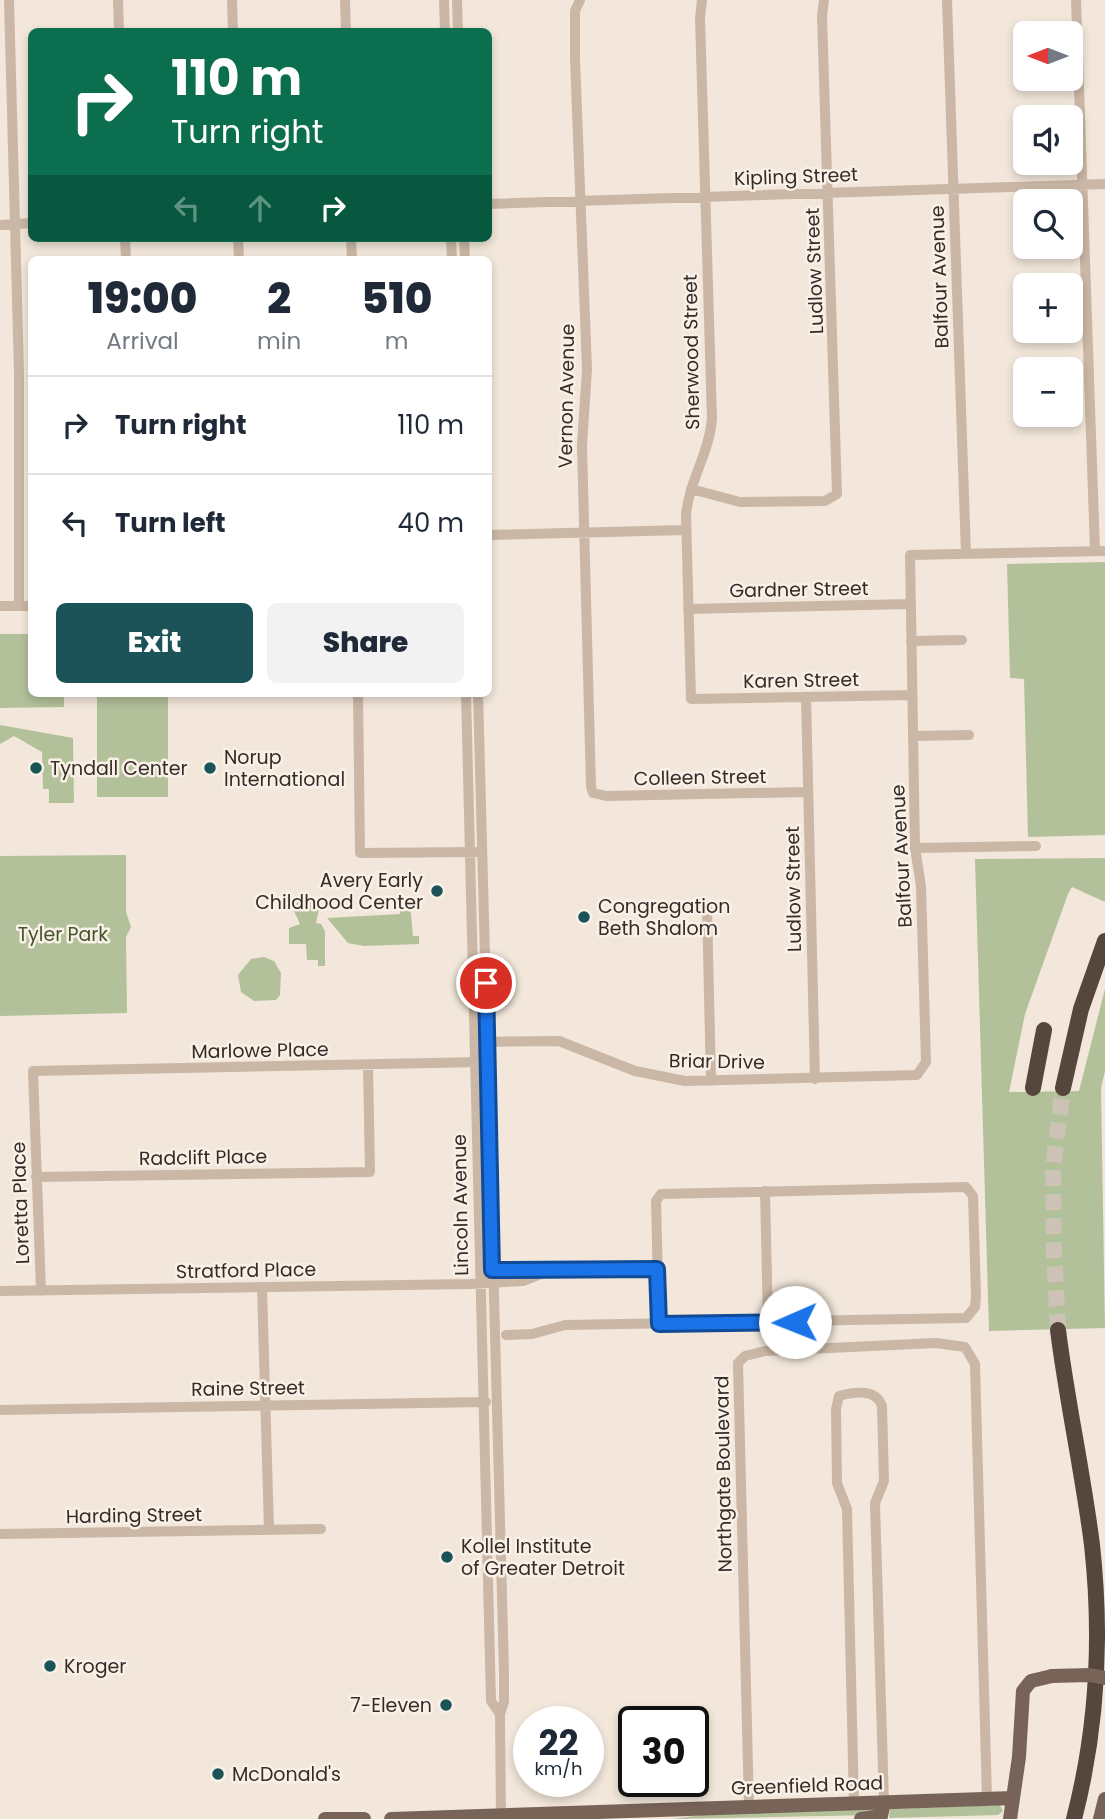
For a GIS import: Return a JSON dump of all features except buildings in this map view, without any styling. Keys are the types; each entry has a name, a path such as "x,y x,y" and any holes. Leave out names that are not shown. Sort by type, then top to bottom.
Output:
{"highway":[{"path":"1063,1088 1081,1009 1105,941"},
{"path":"1032,1088 1044,1030"},
{"path":"1058,1330 1088,1518 1096,1591 1095,1689 1087,1755 1074,1819"}],"main road":[{"path":"1010,1819 1023,1723 1023,1691 1031,1681 1052,1676 1090,1675 1105,1678"},
{"name":"Greenfield Road","path":"391,1819 1013,1798"},
{"path":"1105,1799 1100,1819 1105,1818"},
{"path":"861,1819 881,1816 884,1803"},
{"path":"663,1819 696,1809"},
{"path":"325,1819 364,1819"}],"street":[{"path":"9,0 15,224 19,606"},
{"path":"118,0 119,28"},
{"path":"232,0 233,28"},
{"path":"345,0 346,28"},
{"path":"444,0 445,28"},
{"path":"457,0 458,28"},
{"name":"Vernon Avenue","path":"580,0 575,12 575,60 587,369 582,446 590,778 593,793"},
{"name":"Sherwood Street","path":"691,699 686,530 691,489 707,452 712,419 704,197 700,18 702,0"},
{"name":"Ludlow Street","path":"691,489 740,502 834,498 838,488 822,16 824,0"},
{"name":"Balfour Avenue","path":"921,1071 926,1062 921,886 915,848 909,555 966,554 947,0"},
{"path":"966,554 1100,551 1076,0"},
{"name":"Kipling Street","path":"492,204 1105,184"},
{"path":"0,225 28,223"},
{"path":"492,535 686,530"},
{"name":"Gardner Street","path":"688,608 911,604"},
{"path":"0,606 28,606"},
{"path":"911,641 962,640"},
{"name":"Karen Street","path":"691,699 912,695"},
{"path":"358,697 360,853 483,852"},
{"name":"Lincoln Avenue","path":"466,697 491,1701 499,1714"},
{"name":"Lincoln Avenue","path":"478,697 504,1702 499,1714 501,1817"},
{"name":"Ludlow Street","path":"806,697 815,1079"},
{"path":"913,736 970,735"},
{"name":"Colleen Street","path":"593,793 606,796 808,792"},
{"path":"915,848 1036,846"},
{"path":"472,904 484,904"},
{"path":"707,908 711,1081"},
{"path":"474,983 486,983"},
{"path":"474,1002 487,1002"},
{"name":"Briar Drive","path":"475,1042 559,1041 635,1071 669,1079 711,1081 909,1077 921,1071"},
{"name":"Marlowe Place","path":"33,1071 488,1062"},
{"name":"Radclift Place","path":"36,1177 370,1172 368,1065"},
{"name":"Loretta Place","path":"33,1071 41,1291"},
{"path":"506,1335 532,1334 565,1325 768,1323 966,1318 975,1307 973,1196 966,1188 661,1194 656,1201 659,1324"},
{"path":"765,1191 768,1323"},
{"name":"Stratford Place","path":"0,1291 480,1282 493,1276 523,1282 548,1271 657,1269"},
{"path":"262,1287 269,1530"},
{"name":"Northgate Boulevard","path":"750,1807 738,1363 756,1352 936,1343 965,1347 975,1364 987,1799"},
{"path":"855,1804 847,1509 837,1483 836,1409 839,1396 871,1393 880,1399 882,1406 884,1481 875,1503 884,1803"},
{"name":"Raine Street","path":"0,1410 496,1401"},
{"name":"Harding Street","path":"0,1534 321,1529"}],"green space":[{"path":"1105,562 1105,835 1028,837 1024,679 1010,678 1007,564"},
{"path":"0,634 28,634 28,697 64,697 64,707 0,708"},
{"path":"97,697 168,697 168,797 97,797"},
{"path":"0,725 73,738 74,803 49,803 49,789 43,789 42,752 14,736 0,744"},
{"name":"Tyler Park","path":"126,855 126,912 131,927 126,937 127,1013 0,1016 0,856"},
{"path":"1105,858 1105,902 1072,887 1068,894 1025,1014 1009,1092 1079,1091 1105,989 1105,1071 1101,1088 1105,1328 989,1331 975,859"},
{"path":"309,896 320,905 316,923 321,924 325,931 325,966 318,966 318,960 307,960 306,944 289,944 289,928 300,924 294,911 298,898"},
{"path":"401,903 410,903 413,936 419,936 419,944 364,946 348,943 327,918 400,914"},
{"path":"264,957 274,961 281,973 280,995 276,1000 254,1001 241,992 238,975 251,959"},
{"path":"1000,1805 1003,1811 998,1815 889,1818 890,1809"},
{"path":"874,1809 874,1815 673,1819 700,1815"}],"tunnel":[{"path":"1058,1330 1053,1167 1063,1088"}],"place":[{"name":"Tyndall Center","path":"36,768"},
{"name":"Norup International","path":"210,768"},
{"name":"Avery Early Childhood Center","path":"437,891"},
{"name":"Congregation Beth Shalom","path":"584,917"},
{"name":"Kollel Institute of Greater Detroit","path":"447,1557"},
{"name":"Kroger","path":"50,1666"},
{"name":"7-Eleven","path":"446,1705"},
{"name":"McDonald's","path":"218,1774"}],"route":[{"path":"486,983 492,1270 657,1269 659,1324 795,1322"}]}
